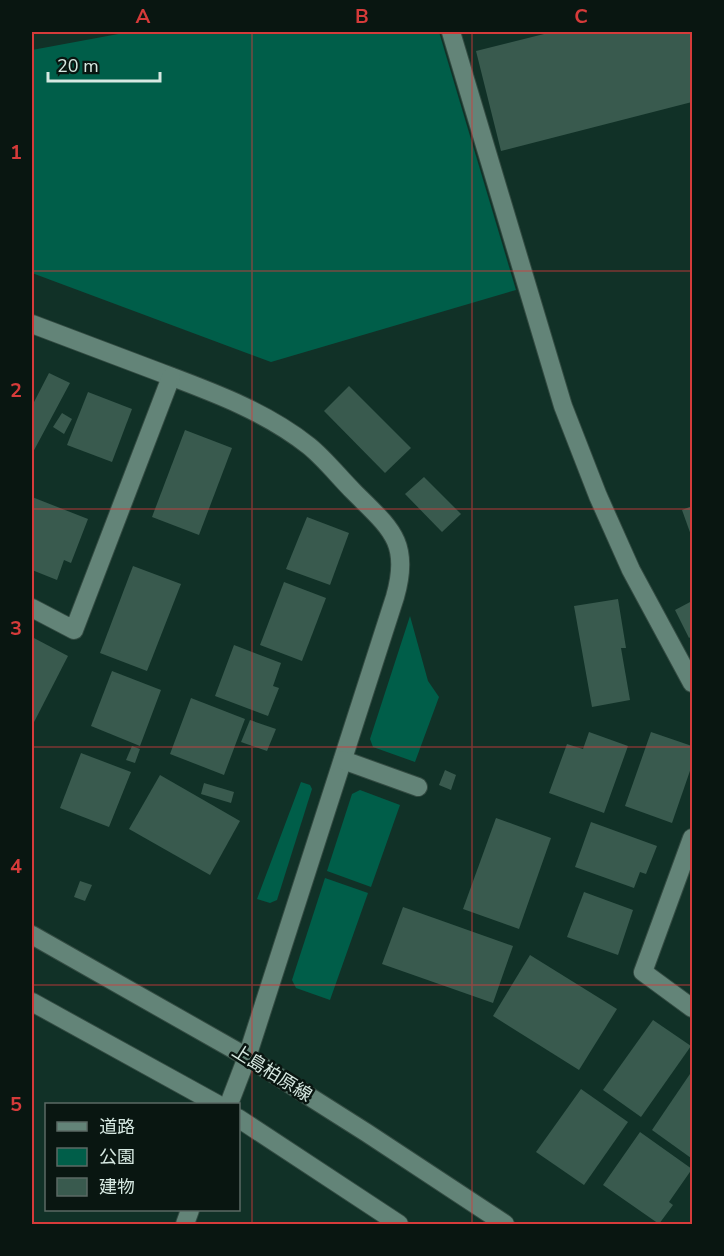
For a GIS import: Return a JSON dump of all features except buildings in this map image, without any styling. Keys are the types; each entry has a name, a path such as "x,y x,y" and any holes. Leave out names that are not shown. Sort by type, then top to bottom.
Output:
{"street":[{"path":"451,32 563,406 598,496 631,570 693,682"},
{"path":"32,324 218,394 281,427 310,447 387,525 396,541 401,560 400,579 343,760 247,1057 229,1103"},
{"path":"32,608 74,630 171,377"},
{"path":"343,760 418,787"},
{"path":"693,838 643,972 693,1008"},
{"name":"上島柏原線","path":"32,935 247,1057 506,1224"},
{"path":"32,1002 215,1103"},
{"path":"240,1119 399,1224"}],"green space":[{"path":"129,32 439,32 516,290 271,362 32,273 32,50"},
{"path":"410,616 428,681 439,697 415,762 373,747 370,739"},
{"path":"301,782 310,785 312,789 277,900 270,903 257,899"},
{"path":"360,790 400,805 371,887 327,871 352,794"},
{"path":"325,878 368,893 330,1000 296,988 292,980"}]}
